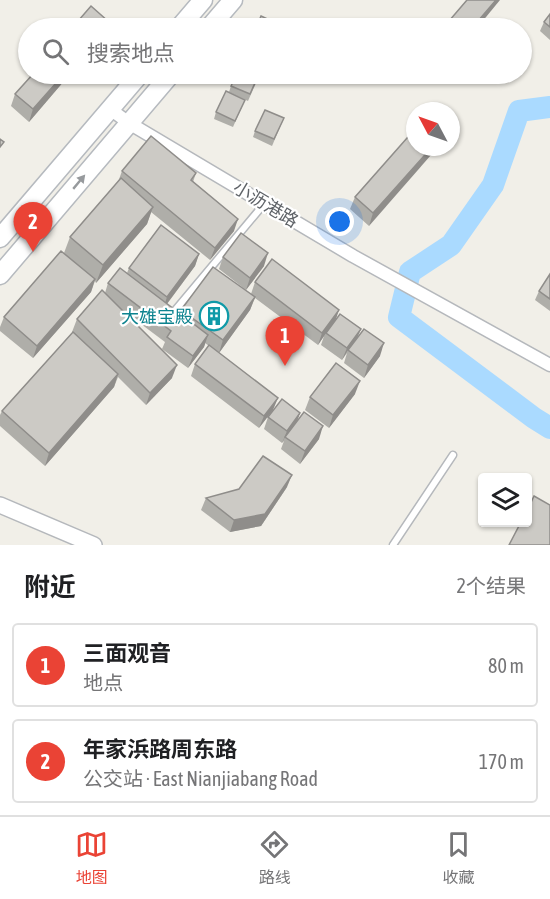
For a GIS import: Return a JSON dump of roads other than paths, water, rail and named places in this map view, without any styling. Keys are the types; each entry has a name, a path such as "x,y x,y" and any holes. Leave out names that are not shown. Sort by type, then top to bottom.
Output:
{"main road":[{"path":"187,18 203,0"},
{"path":"218,18 234,0"},
{"path":"0,238 131,84"},
{"path":"0,275 162,84"}],"street":[{"name":"小沥港路","path":"110,109 129,123 353,256 550,365"},
{"path":"0,505 94,545"}],"lane":[{"path":"172,314 264,203"},
{"path":"393,545 453,455"}],"waterway":[{"path":"550,107 519,111 493,185 451,245 410,272 399,317 550,428"}],"place":[{"name":"年家浜路周东路","path":"33,252"},
{"name":"大雄宝殿","path":"214,316"},
{"name":"三面观音","path":"285,366"}]}
